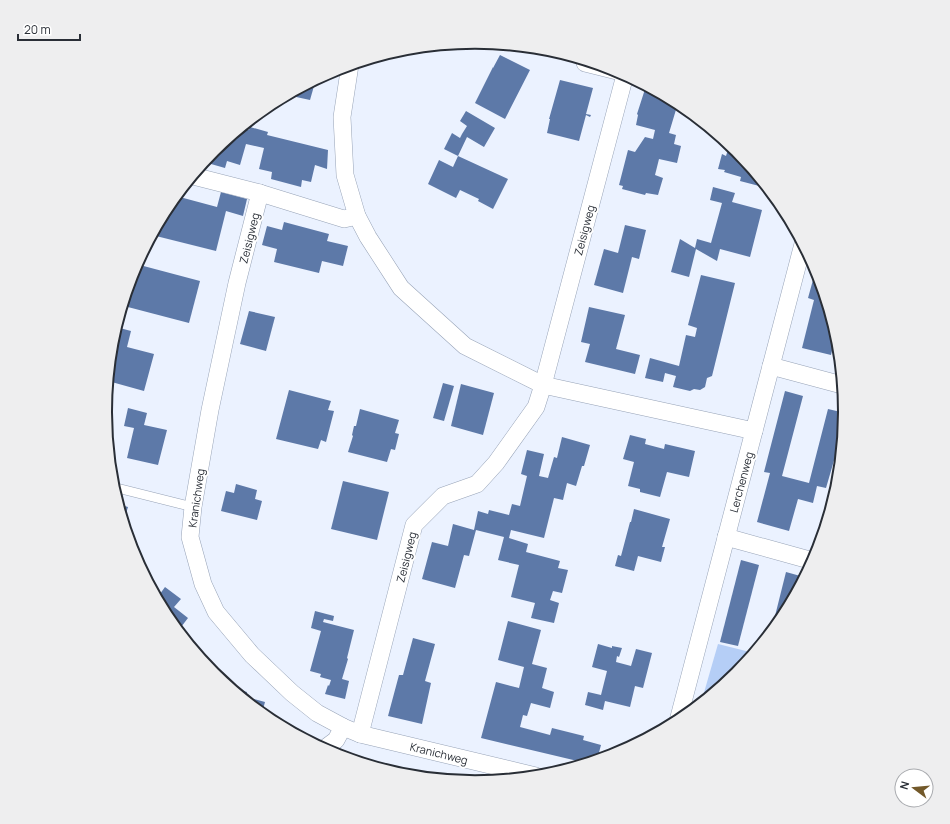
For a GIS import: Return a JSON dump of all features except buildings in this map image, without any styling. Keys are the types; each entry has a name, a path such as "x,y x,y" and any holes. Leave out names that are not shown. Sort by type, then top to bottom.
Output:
{"street":[{"path":"349,72 342,117 345,175 357,216 368,237 401,288 465,346 543,385 754,432"},
{"name":"Zeisigweg","path":"360,734 414,525 443,496 477,484 496,463 536,407 623,81"},
{"path":"198,177 260,193 344,219 357,216"},
{"name":"Zeisigweg","path":"237,283 260,193"},
{"name":"Lerchenweg","path":"684,709 726,537 801,251"},
{"name":"Kranichweg","path":"237,283 210,410 193,506 190,537 203,584 216,612 252,655 292,693 317,713 342,727 360,734 520,772"},
{"path":"771,366 837,384"},
{"path":"726,537 807,559"},
{"path":"330,745 336,740 342,727"}],"lane":[{"path":"120,489 193,506"}],"shaded area":[{"path":"718,644 748,651 732,669 704,694"}]}
